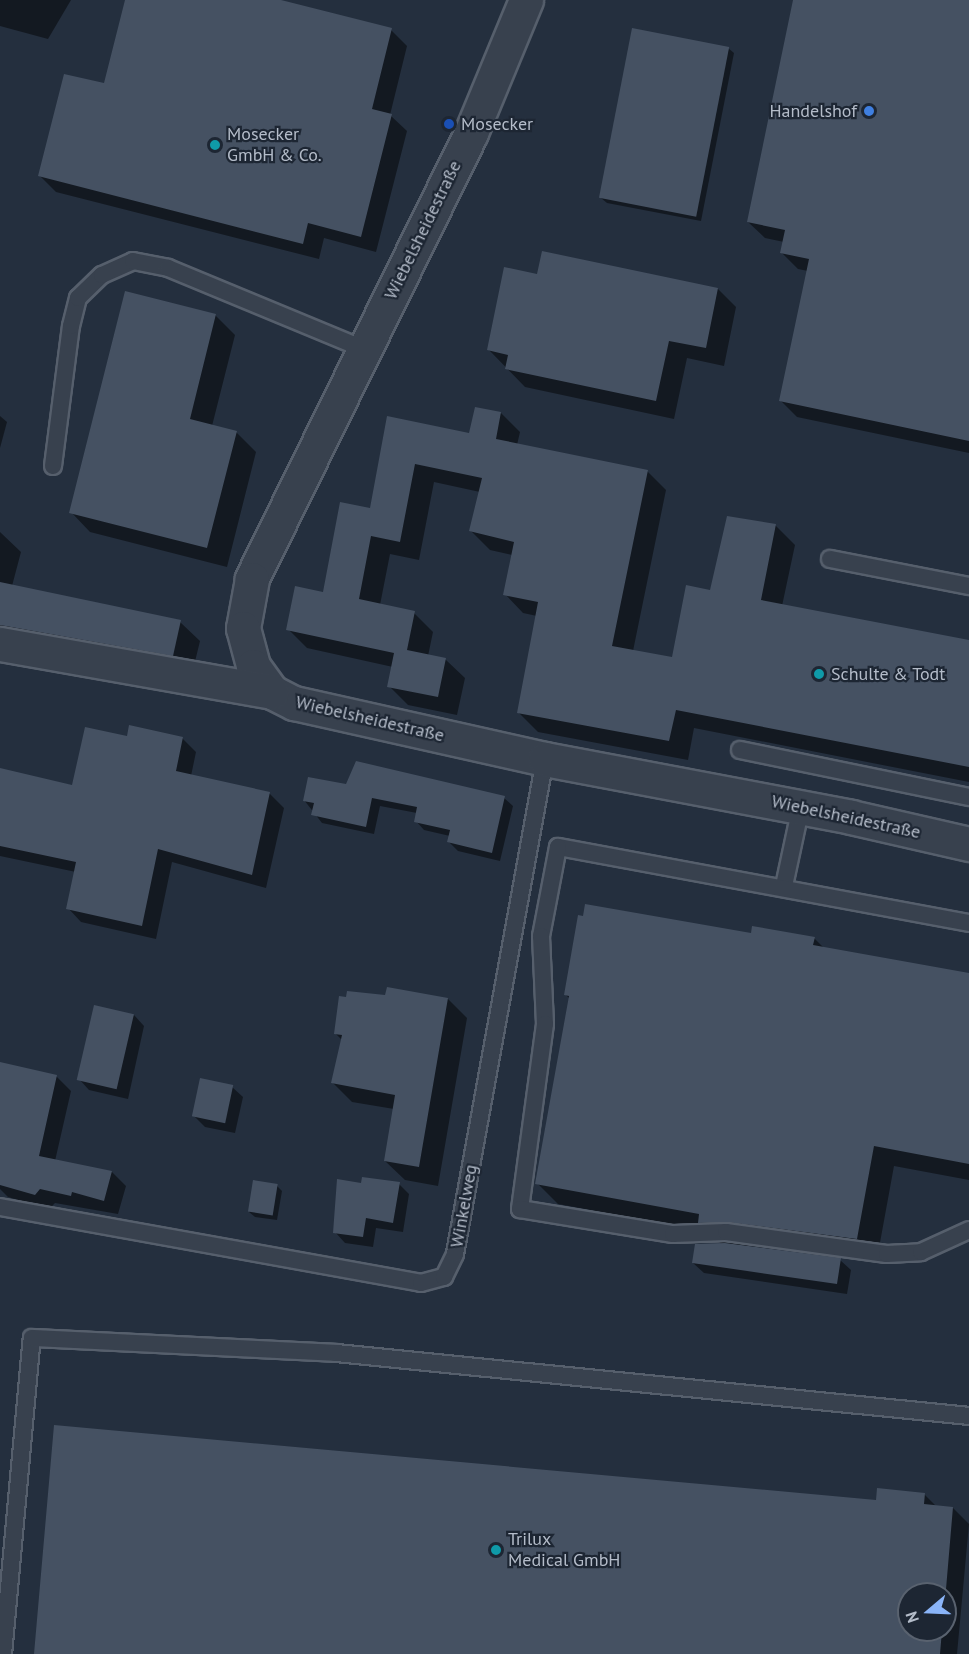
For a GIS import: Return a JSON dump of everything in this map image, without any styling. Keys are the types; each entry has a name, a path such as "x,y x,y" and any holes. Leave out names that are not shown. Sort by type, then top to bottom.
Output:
{"street":[{"name":"Wiebelsheidestraße","path":"526,0 471,133 252,579 243,628 253,666 272,692 294,703 545,759 801,807 969,844"},
{"path":"0,644 272,692"}],"lane":[{"path":"53,466 71,326 78,298 102,275 133,261 168,268 364,349"},
{"path":"830,559 969,586"},
{"path":"740,750 969,797"},
{"name":"Winkelweg","path":"0,1207 421,1283 444,1277 455,1254 545,759"},
{"path":"784,886 801,807"},
{"path":"969,923 784,886 558,847 541,936 545,1024 520,1209 673,1234 726,1232 887,1254 921,1252 969,1230"},
{"path":"3,1654 32,1338 336,1353 969,1416"}],"building":[{"name":"Mosecker GmbH & Co.","path":"125,0 281,0 392,28 372,109 392,114 361,237 308,223 303,244 38,176 64,74 104,83"},
{"name":"Handelshof","path":"793,0 969,0 969,441 779,401 809,259 780,253 785,230 747,222"},
{"path":"632,28 729,47 696,217 599,198"},
{"path":"542,251 718,288 706,348 669,341 656,401 505,369 508,355 487,350 504,267 537,274"},
{"path":"125,291 216,314 190,419 237,431 207,548 69,513"},
{"path":"475,407 501,412 496,439 648,470 612,646 672,657 686,585 710,590 727,516 776,524 761,600 969,640 969,767 676,710 669,741 517,713 538,602 503,595 514,542 469,531 482,478 415,464 400,542 371,536 359,599 415,611 407,650 446,658 438,697 387,687 394,653 286,630 295,586 323,592 340,502 370,508 387,416 469,433"},
{"path":"0,582 181,620 173,656 0,625"},
{"path":"129,725 183,737 176,771 270,792 252,875 158,849 142,926 66,909 76,862 0,846 0,768 72,785 85,727 127,736"},
{"path":"356,761 505,796 492,853 447,842 450,830 414,822 417,807 372,798 366,827 311,815 314,803 303,801 308,777 346,784"},
{"path":"585,904 751,933 752,926 815,937 813,945 969,973 969,1164 874,1146 857,1239 727,1222 698,1223 699,1214 535,1184 569,996 564,995 578,915 583,916"},
{"path":"387,987 448,998 419,1167 384,1161 395,1095 331,1083 342,1035 334,1034 339,996 346,997 347,991 385,995"},
{"path":"94,1005 134,1014 117,1089 77,1080"},
{"path":"0,1062 57,1075 39,1156 112,1171 104,1201 72,1192 71,1196 40,1189 35,1195 0,1185"},
{"path":"200,1078 233,1085 225,1123 192,1116"},
{"path":"362,1177 400,1182 393,1223 366,1218 363,1237 333,1233 337,1179 361,1183"},
{"path":"253,1180 278,1184 273,1216 248,1212"},
{"path":"725,1243 841,1258 837,1284 692,1263 695,1244"},
{"name":"Trilux Medical GmbH","path":"54,1425 876,1500 877,1488 925,1493 924,1504 953,1507 947,1582 897,1582 897,1642 941,1642 940,1654 34,1654"}],"place":[{"name":"Handelshof","path":"869,111"},
{"name":"Mosecker","path":"449,124"},
{"name":"Mosecker GmbH & Co.","path":"215,145"},
{"name":"Schulte & Todt","path":"819,674"},
{"name":"Trilux Medical GmbH","path":"496,1550"}]}
